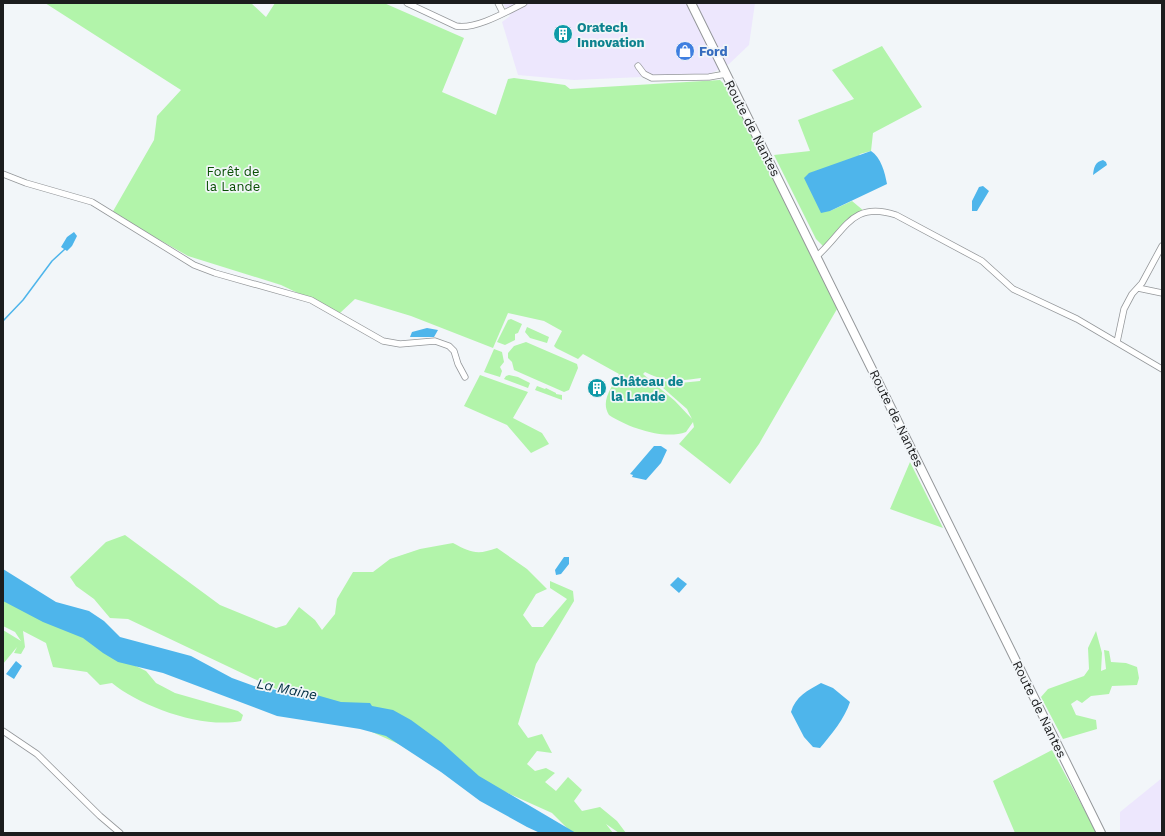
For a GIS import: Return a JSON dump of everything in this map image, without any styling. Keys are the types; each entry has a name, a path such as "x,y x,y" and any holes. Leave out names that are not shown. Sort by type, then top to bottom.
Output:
{"main road":[{"name":"Route de Nantes","path":"692,3 1102,833"}],"street":[{"path":"407,3 456,26 464,28 501,14 524,3"},
{"path":"498,3 501,14"},
{"path":"638,66 644,74 652,78 703,78 726,74"},
{"path":"3,174 92,202 200,267 311,300 383,341 400,344 435,341 444,344 454,351 458,364 465,377"},
{"path":"817,256 858,214 875,212 890,213 982,261 1013,289 1077,319 1162,369"},
{"path":"1117,342 1124,309 1132,294 1142,283 1162,246"},
{"path":"1138,288 1162,293"},
{"path":"3,731 37,754 120,833"}],"shaded area":[{"path":"503,3 755,3 749,45 729,64 710,74 574,80 518,75 502,22 510,16"},
{"path":"1162,778 1162,833 1120,833 1120,812"}],"green space":[{"name":"Forêt de la Lande","path":"45,3 251,3 266,17 275,3 384,3 464,38 442,92 496,115 508,79 514,78 565,85 570,89 720,80 727,87 818,259 837,309 759,444 730,484 679,444 694,427 693,422 686,432 668,435 657,434 636,428 609,415 606,399 619,374 583,354 578,359 556,348 554,346 562,331 544,321 508,313 493,348 411,316 355,299 340,313 281,285 188,256 112,213 154,140 157,116 181,90","holes":["645,372 659,378 673,380 701,378 700,381 680,383 654,380 687,409 692,419 675,401 643,374"]},
{"path":"882,46 922,107 873,133 871,151 860,154 830,211 852,201 864,211 853,215 823,246 816,239 774,155 810,151 798,120 854,99 832,70"},
{"path":"511,319 522,324 518,333 515,334 515,340 505,345 497,342 508,320"},
{"path":"527,327 549,337 547,343 530,338 525,332"},
{"path":"526,342 577,364 578,368 569,390 564,392 514,370 512,362 508,358 508,353 514,346"},
{"path":"494,349 502,352 504,362 500,367 502,371 500,377 484,372"},
{"path":"480,375 528,392 513,418 542,433 549,444 531,453 507,425 464,406"},
{"path":"509,375 518,377 530,383 528,388 504,379"},
{"path":"537,386 562,395 562,400 535,390"},
{"path":"910,462 943,528 890,509"},
{"path":"125,535 220,605 276,628 286,625 299,607 315,620 322,630 335,614 337,599 353,572 373,572 390,559 420,549 453,543 475,552 485,552 497,548 527,569 547,589 536,594 523,615 532,627 543,627 567,599 550,588 550,581 573,591 574,601 536,664 518,724 528,738 542,734 552,753 537,751 527,764 535,771 546,768 555,773 545,782 556,791 568,777 582,790 574,801 582,811 600,807 617,821 626,833 619,833 606,824 613,833 572,833 552,813 263,683 128,619 110,618 94,599 76,586 70,577 106,542"},
{"path":"3,594 70,629 107,652 146,671 156,683 175,693 238,711 243,715 241,721 225,723 208,722 172,714 138,700 112,683 100,685 87,672 53,667 46,643 23,631 25,647 21,654 14,653 17,647 3,664 3,630 21,641 15,632 3,626"},
{"path":"1096,631 1102,653 1101,671 1106,669 1104,650 1109,651 1111,662 1126,663 1137,667 1139,678 1137,685 1112,686 1109,694 1091,696 1082,703 1077,700 1071,704 1076,715 1096,720 1097,729 1063,739 1041,697 1048,689 1084,676 1089,669 1088,648"},
{"path":"1052,750 1097,833 1015,833 993,781"}],"water":[{"path":"871,151 880,161 884,170 887,184 830,211 821,213 804,178 809,173"},
{"path":"1103,160 1107,165 1093,175 1095,165"},
{"path":"983,186 989,191 977,211 972,211 972,201 979,187"},
{"path":"74,232 77,236 72,246 67,251 61,247 67,237"},
{"path":"427,328 438,330 434,337 410,337 412,332"},
{"path":"654,446 661,446 667,450 661,463 646,480 632,477 633,475 630,474"},
{"path":"564,557 569,557 569,564 561,574 556,575 555,570"},
{"path":"3,569 56,602 89,611 104,621 120,637 191,656 232,678 254,686 293,693 306,692 341,702 370,703 372,706 393,710 411,720 441,742 479,776 576,833 540,833 527,827 480,801 441,772 386,736 360,729 277,716 163,673 118,662 83,638 43,622 3,601"},
{"path":"678,577 687,584 679,593 670,585"},
{"path":"16,661 22,666 14,679 6,674"},
{"path":"821,683 833,688 850,702 841,720 820,748 813,747 804,737 791,712 799,698 807,691"}],"waterway":[{"path":"3,321 23,300 52,261 65,249"}],"place":[{"name":"Oratech Innovation","path":"563,34"},
{"name":"Ford","path":"685,51"},
{"name":"Château de la Lande","path":"597,388"}],"water label":[{"name":"La Maine","path":"287,689"}]}
